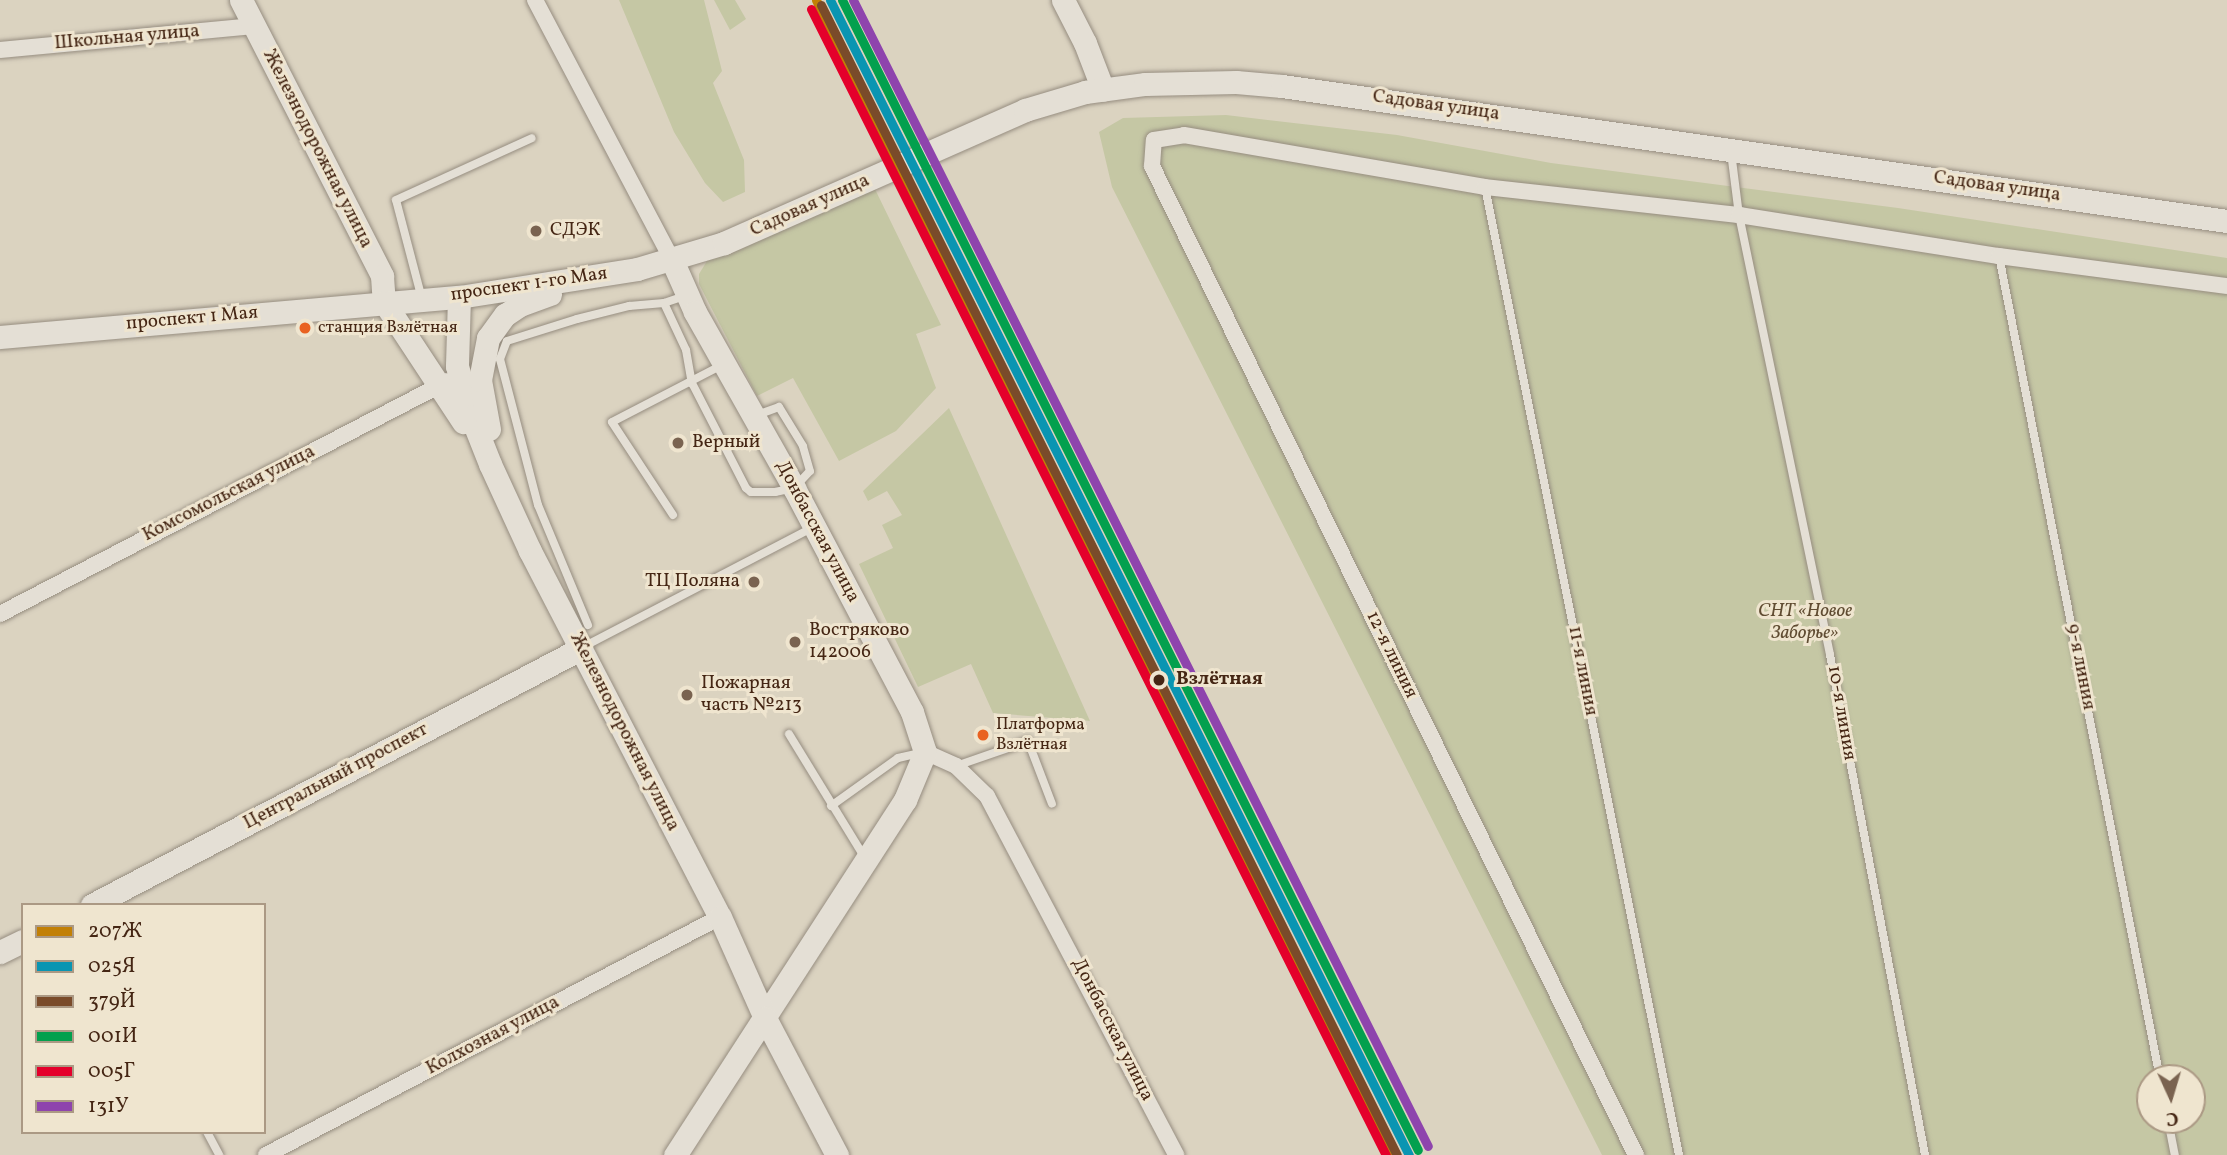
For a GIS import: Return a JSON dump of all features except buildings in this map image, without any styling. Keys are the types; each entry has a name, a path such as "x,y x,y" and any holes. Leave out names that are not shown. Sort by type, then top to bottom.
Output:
{"main road":[{"name":"Железнодорожная улица","path":"241,0 382,276 384,302"},
{"path":"1063,0 1085,43 1103,90"},
{"name":"Садовая улица","path":"672,260 723,243 800,211 1025,110 1062,97 1103,90 1196,82 1282,86 2227,221"},
{"name":"проспект 1-го Мая","path":"384,302 458,297 637,269 672,260"},
{"name":"Донбасская улица","path":"672,260 687,295 794,488 912,712 925,752"},
{"path":"510,508 482,400 481,363 488,338 505,315 520,305 637,269"},
{"name":"Железнодорожная улица","path":"458,297 450,379 580,649 720,917 765,1018 836,1155"},
{"path":"384,302 450,379"},
{"name":"проспект 1 Мая","path":"0,338 384,302"},
{"name":"Центральный проспект","path":"96,903 580,649"},
{"path":"675,1155 905,800 925,752"},
{"path":"0,952 21,942"}],"street":[{"name":"Донбасская улица","path":"535,0 672,260"},
{"name":"Школьная улица","path":"0,50 254,26"},
{"name":"12-я линия","path":"1485,187 1184,135 1154,140 1151,153 1152,166 1636,1155"},
{"path":"1485,187 1738,215 1999,256 2227,286"},
{"name":"Комсомольская улица","path":"0,614 450,379"},
{"name":"Донбасская улица","path":"925,752 956,766 980,788 1003,822 1176,1155"},
{"name":"Колхозная улица","path":"266,1155 720,917"}],"lane":[{"path":"422,299 396,200 532,138"},
{"name":"10-я линия","path":"1731,149 1738,215 1827,642 1925,1155"},
{"name":"11-я линия","path":"1485,187 1679,1155"},
{"name":"9-я линия","path":"1999,256 2157,1064"},
{"path":"588,625 538,505 500,359 508,341 590,316 629,306 664,303 687,295"},
{"path":"664,303 686,350 692,383 746,488 751,492 775,492 794,488"},
{"path":"673,515 612,422 692,383 725,363"},
{"path":"580,649 815,527"},
{"path":"789,734 866,860"},
{"path":"956,766 1028,741 1052,804"},
{"path":"831,806 898,758 925,752"},
{"path":"208,1134 219,1155"},
{"path":"2171,1134 2175,1155"}],"green space":[{"path":"619,0 704,0 722,71 713,83 744,160 745,192 723,202 705,183 674,132"},
{"path":"714,0 735,0 746,19 730,30"},
{"name":"СНТ «Новое Заборье»","path":"1226,115 1397,135 1551,163 1898,208 2227,258 2227,1155 1602,1155 1112,187 1099,132 1123,118"},
{"path":"873,185 941,325 916,334 936,388 896,431 839,461 793,378 757,396 699,284 699,274 707,261"},
{"path":"949,408 1090,721 993,713 971,664 918,687 859,564 893,548 882,525 902,515 887,491 868,501 863,491"}],"transit line":[{"name":"207Ж","path":"816,0 1392,1155"},
{"name":"025Я","path":"830,0 1409,1155"},
{"name":"001И","path":"842,0 1418,1150"},
{"name":"131У","path":"853,0 1428,1146"},
{"name":"379Й","path":"821,5 1397,1155"},
{"name":"005Г","path":"811,9 1386,1155"}],"place":[{"name":"СДЭК","path":"536,231"},
{"name":"станция Взлётная","path":"305,328"},
{"name":"Верный","path":"678,443"},
{"name":"ТЦ Поляна","path":"754,582"},
{"name":"Востряково 142006","path":"795,642"},
{"name":"Взлётная","path":"1159,680"},
{"name":"Пожарная часть №213","path":"687,695"},
{"name":"Платформа Взлётная","path":"983,735"}]}
